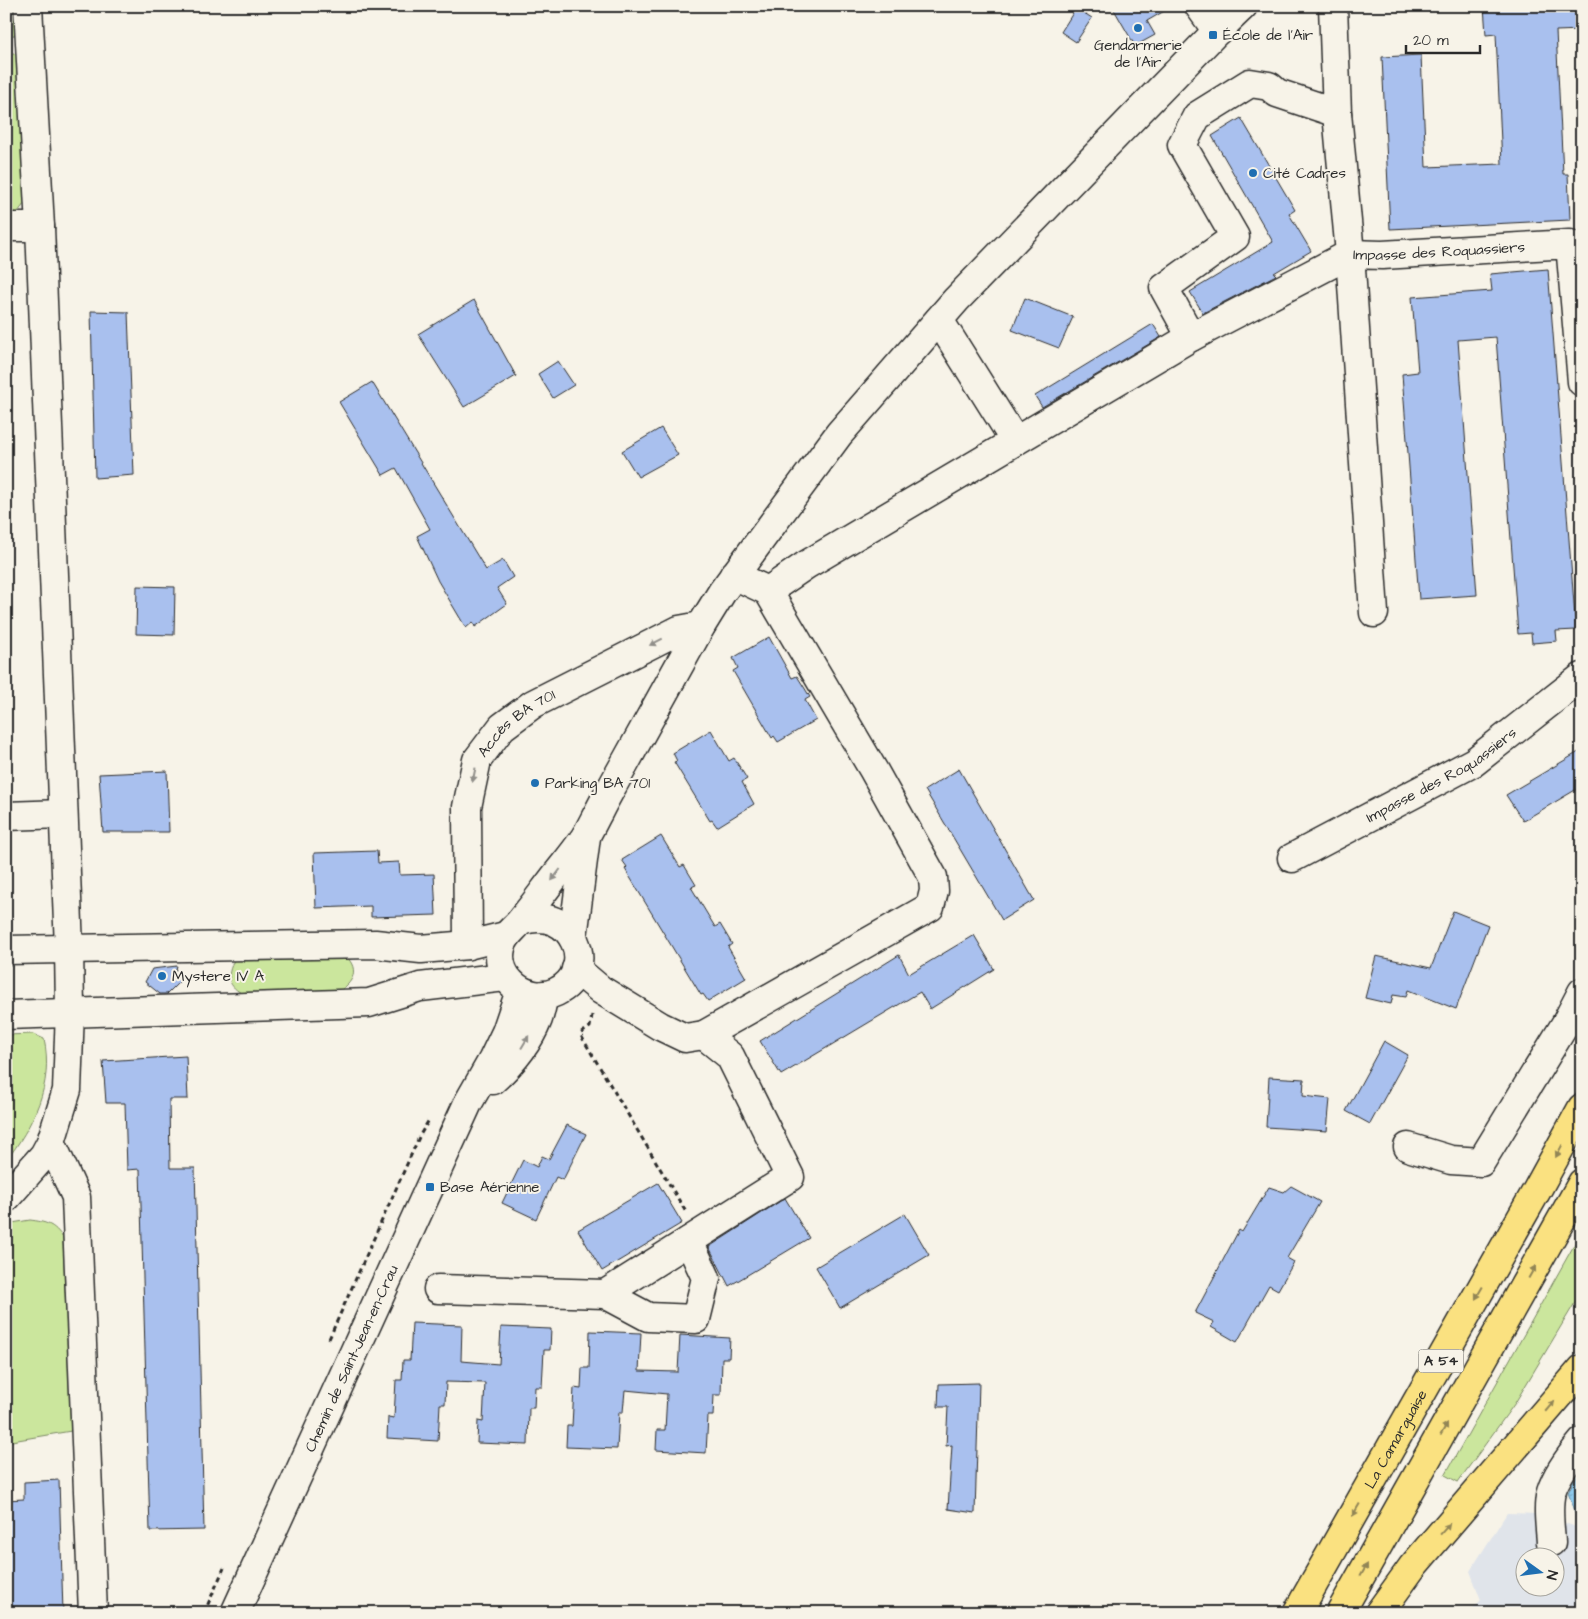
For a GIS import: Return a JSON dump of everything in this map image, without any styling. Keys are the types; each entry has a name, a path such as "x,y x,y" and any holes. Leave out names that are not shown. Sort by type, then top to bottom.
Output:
{"highway":[{"name":"La Camarguaise","path":"1297,1613 1582,1108"},
{"name":"A 54","path":"1340,1613 1582,1183"},
{"path":"1379,1613 1413,1566 1582,1369"}],"street":[{"path":"6,1198 44,1155 51,1142 67,1090 70,1011 40,227 28,6"},
{"path":"1199,6 1217,31"},
{"path":"523,988 501,963 500,949 513,929 586,836 701,626 734,575 839,434 963,293 1243,6"},
{"path":"768,591 806,565 1191,337 1350,254 1337,113 1333,6"},
{"path":"1191,337 1164,288 1235,237 1182,145 1197,116 1250,82 1269,86 1277,94 1337,113"},
{"path":"6,227 40,227"},
{"name":"Impasse des Roquassiers","path":"1374,613 1350,254 1382,255 1570,244 1582,382"},
{"path":"939,320 1015,441"},
{"path":"576,969 601,990 660,1026 685,1038 704,1035 930,907 934,891 933,876 874,771 768,591 734,575"},
{"name":"Accès BA 701","path":"468,946 467,807 477,760 502,726 533,704 679,630 701,626"},
{"name":"Impasse des Roquassiers","path":"1292,858 1474,762 1582,676"},
{"path":"6,816 63,814"},
{"path":"573,937 586,836"},
{"path":"6,950 375,944 421,949 468,946 513,929 533,917 546,918 564,926 573,937 578,957 576,969 570,981 557,991 523,988 420,987 369,1003 70,1011 6,1015"},
{"name":"Chemin de Saint-Jean-en-Crau","path":"235,1613 468,1103 506,1032 523,988"},
{"path":"1408,1147 1451,1160 1481,1162 1566,1023 1582,992"},
{"path":"605,1294 790,1177 730,1056 704,1035"},
{"path":"51,1142 76,1197 93,1613"},
{"path":"438,1289 605,1294 648,1317 696,1319 706,1278 692,1239"},
{"path":"1551,1542 1549,1515 1551,1492 1569,1457 1582,1442"}],"path":[{"path":"593,1009 590,1027 580,1034 691,1222 692,1239"},
{"path":"327,1343 420,1135 434,1113"},
{"path":"204,1613 224,1568"}],"shaded area":[{"path":"1507,1513 1539,1514 1582,1529 1582,1613 1468,1613 1481,1600 1470,1571"}],"green space":[{"path":"6,6 17,6 18,34 6,37"},
{"path":"14,53 20,59 27,200 15,216 6,218 6,54"},
{"path":"342,953 352,964 353,975 347,985 335,993 245,995 235,988 229,976 234,960"},
{"path":"33,1034 44,1039 46,1072 43,1088 33,1119 6,1161 6,1035"},
{"path":"30,1220 49,1224 63,1238 71,1431 6,1442 6,1224"},
{"path":"1582,1231 1582,1291 1515,1403 1458,1482 1445,1475"}],"water":[{"path":"1582,1471 1582,1518 1576,1513 1568,1493 1574,1480"}],"building":[{"name":"Gendarmerie de l'Air","path":"1112,6 1173,6 1147,21 1155,35 1135,46"},
{"path":"1484,6 1582,6 1582,30 1556,31 1563,174 1568,174 1570,220 1390,229 1382,57 1421,55 1426,167 1502,164 1496,34 1486,35"},
{"path":"1076,8 1092,18 1076,42 1061,32"},
{"path":"1241,118 1295,210 1289,214 1311,251 1274,273 1276,275 1203,313 1190,292 1273,242 1212,136"},
{"path":"1548,269 1576,630 1556,631 1557,641 1532,643 1531,633 1518,634 1496,337 1458,340 1477,595 1419,599 1402,374 1418,372 1412,297 1492,291 1490,274"},
{"path":"1025,298 1073,317 1059,348 1012,330"},
{"path":"474,300 516,376 464,407 418,334"},
{"path":"91,311 128,312 134,475 95,478"},
{"path":"1153,324 1161,337 1042,407 1035,396"},
{"path":"558,361 574,385 553,398 538,374"},
{"path":"372,382 486,570 503,560 513,577 497,588 507,604 475,627 473,622 466,628 438,581 417,536 430,529 396,468 383,475 339,402"},
{"path":"661,428 678,455 638,477 622,451"},
{"path":"137,586 175,587 174,635 136,634"},
{"path":"769,637 792,678 797,676 810,697 805,700 816,720 778,742 774,736 772,738 733,671 738,668 733,658"},
{"path":"711,730 729,761 734,758 747,779 742,782 754,804 717,827 712,820 710,821 674,762 677,761 673,753"},
{"path":"1582,750 1582,786 1523,821 1506,795"},
{"path":"959,769 1034,900 1002,920 925,790"},
{"path":"167,771 169,832 103,832 99,774"},
{"path":"661,836 680,867 684,865 696,885 691,887 715,927 720,924 732,944 728,947 746,978 708,1001 703,994 701,995 625,869 627,867 622,860"},
{"path":"377,851 378,863 399,862 400,875 434,874 436,915 371,917 371,906 316,908 314,853"},
{"path":"1453,911 1488,925 1456,1009 1408,990 1406,997 1393,995 1391,1004 1365,998 1376,956 1431,968"},
{"path":"974,935 994,969 930,1009 920,992 781,1075 760,1041 899,955 909,974"},
{"name":"Mystere IV A","path":"177,966 174,975 181,980 167,994 160,994 145,982 152,969"},
{"path":"1384,1041 1408,1055 1370,1124 1346,1111"},
{"path":"186,1056 188,1099 169,1099 170,1168 195,1168 204,1530 150,1531 140,1169 127,1170 125,1103 106,1103 103,1061"},
{"path":"1269,1077 1304,1079 1303,1096 1330,1099 1327,1131 1266,1127"},
{"path":"567,1125 586,1134 563,1180 556,1177 536,1219 502,1203 523,1160 537,1167 542,1156 549,1159"},
{"path":"658,1183 682,1223 602,1271 578,1230"},
{"path":"1291,1186 1320,1202 1287,1258 1294,1262 1278,1290 1269,1285 1237,1342 1211,1327 1214,1322 1195,1313 1239,1230 1242,1232 1269,1187 1284,1192"},
{"path":"785,1198 809,1238 729,1286 709,1247"},
{"path":"905,1214 929,1255 840,1308 816,1267"},
{"path":"412,1323 462,1325 461,1361 499,1364 501,1327 551,1329 550,1350 544,1350 542,1387 535,1387 534,1408 529,1408 528,1445 477,1443 478,1421 483,1422 485,1383 446,1382 445,1404 440,1404 438,1441 387,1438 388,1417 394,1418 396,1380 402,1380 403,1360 410,1360"},
{"path":"590,1331 641,1333 639,1371 678,1372 680,1335 730,1338 729,1358 722,1358 721,1395 714,1395 713,1416 708,1416 706,1453 656,1450 657,1430 665,1430 667,1394 625,1390 623,1412 619,1412 617,1449 566,1447 567,1426 572,1426 574,1388 581,1389 582,1368 589,1368"},
{"path":"979,1383 975,1513 948,1509 952,1445 946,1446 948,1407 938,1407 939,1384"},
{"path":"59,1480 63,1613 6,1613 6,1500 24,1499 24,1482"}],"place":[{"name":"Gendarmerie de l'Air","path":"1138,28"},
{"name":"École de l'Air","path":"1213,35"},
{"name":"Cité Cadres","path":"1253,173"},
{"name":"Parking BA 701","path":"535,783"},
{"name":"Mystere IV A","path":"162,976"},
{"name":"Base Aérienne","path":"430,1187"}]}
